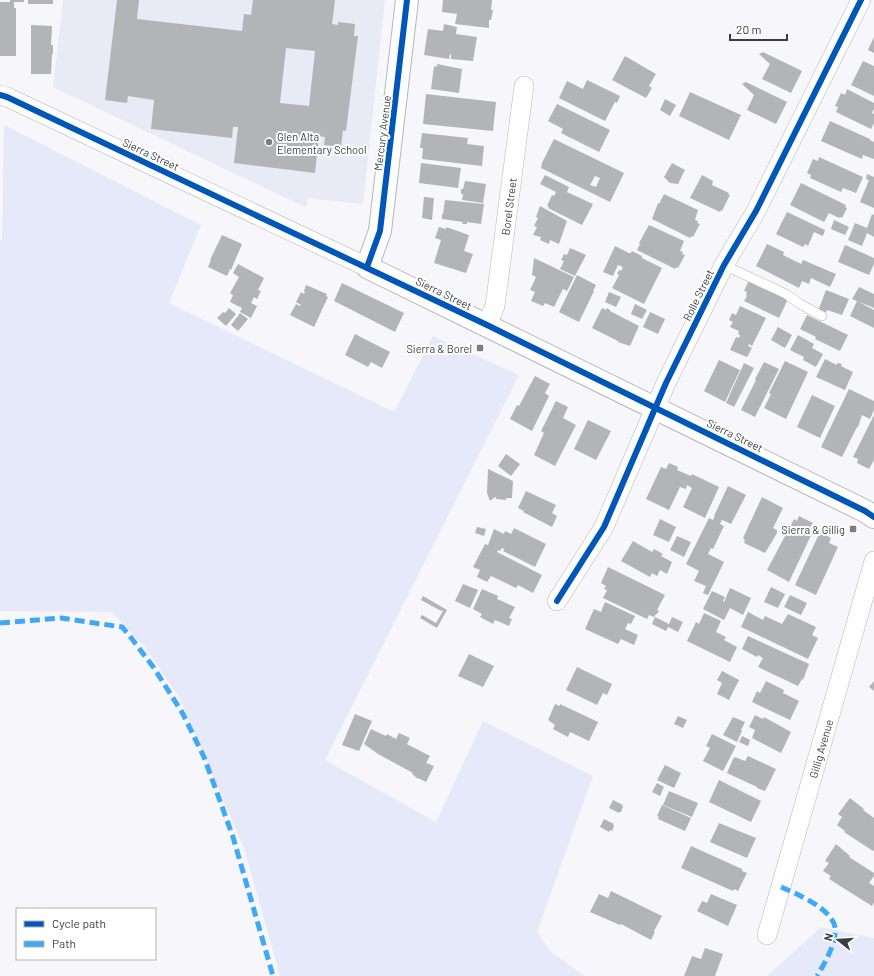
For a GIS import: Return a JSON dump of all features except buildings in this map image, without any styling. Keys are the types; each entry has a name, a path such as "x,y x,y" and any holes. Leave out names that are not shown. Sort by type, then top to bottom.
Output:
{"street":[{"name":"Mercury Avenue","path":"367,267 380,231 407,0"},
{"name":"Rolle Street","path":"557,600 604,527 666,383 724,265 756,211 861,0"},
{"name":"Borel Street","path":"487,325 495,306 524,86"},
{"name":"Sierra Street","path":"0,95 367,267 865,510 874,517"},
{"name":"Gillig Avenue","path":"767,935 874,561"}],"lane":[{"path":"724,265 786,294 800,304 822,316"}],"shaded area":[{"name":"Glen Alta Elementary School","path":"63,0 385,0 363,204 307,198 307,206 303,206 53,87"},
{"path":"4,125 201,225 169,303 394,412 433,336 519,375 325,760 436,822 483,721 593,776 537,932 550,951 585,976 280,976 244,848 179,697 144,646 111,612 0,611 0,240 2,240"},
{"path":"821,927 874,938 874,976 767,976"}],"marked path":[{"path":"0,623 61,618 122,627 129,635 154,668 183,714 204,757 233,837 273,976"},
{"path":"781,887 812,902 827,914 835,927 832,946 827,959 817,976"}],"cycle path":[{"path":"367,267 380,231 407,0"},
{"path":"557,601 604,527 666,383 724,265 756,211 861,0"},
{"path":"0,95 487,325 865,511 874,517"}],"place":[{"name":"Glen Alta Elementary School","path":"269,142"},
{"name":"Sierra & Borel","path":"480,348"},
{"name":"Sierra & Gillig","path":"853,529"}]}
